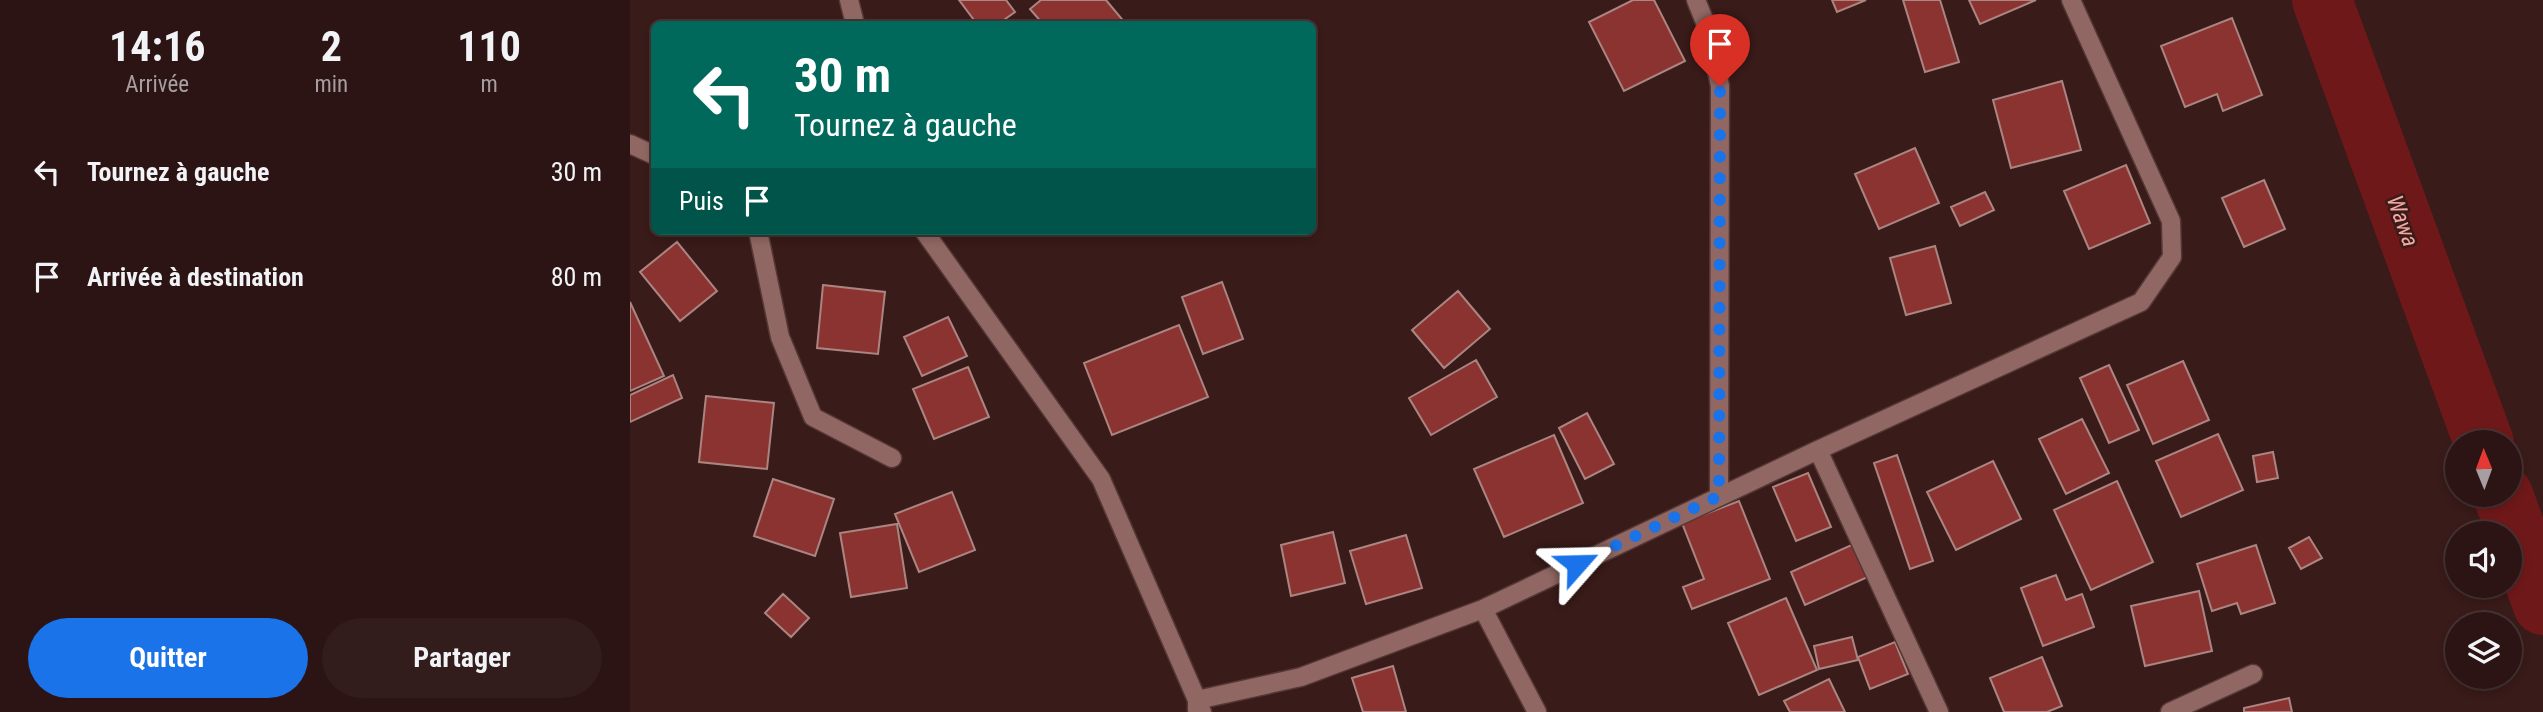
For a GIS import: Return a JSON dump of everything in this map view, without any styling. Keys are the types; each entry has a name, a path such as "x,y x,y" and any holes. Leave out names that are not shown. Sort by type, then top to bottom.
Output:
{"street":[{"path":"849,0 854,21"},
{"path":"1696,0 1709,32 1720,86 1719,496"},
{"path":"927,235 1101,479 1199,708 1301,677 1483,609 1719,496 2141,302 2172,257 2171,222 2071,0"},
{"path":"630,144 651,154"},
{"path":"759,235 780,337 813,417 892,458"},
{"path":"1818,450 1938,712"},
{"path":"1483,609 1537,712"},
{"path":"2171,712 2253,674"}],"building":[{"path":"959,0 1006,0 1015,12 1002,21 975,21"},
{"path":"1041,0 1106,0 1124,21 1040,21 1030,9"},
{"path":"1633,0 1654,0 1685,61 1624,91 1589,22"},
{"path":"1832,0 1866,0 1837,12"},
{"path":"1903,0 1940,0 1959,62 1925,72"},
{"path":"1969,0 2036,0 1980,24"},
{"path":"2232,18 2262,95 2223,111 2217,94 2185,107 2161,46"},
{"path":"2062,81 2081,150 2011,168 1993,100"},
{"path":"1915,148 1939,203 1879,229 1855,174"},
{"path":"2126,165 2150,223 2089,249 2064,191"},
{"path":"2264,180 2285,229 2244,247 2222,198"},
{"path":"1985,192 1994,210 1960,226 1951,207"},
{"path":"677,242 717,291 680,321 640,272"},
{"path":"1935,246 1951,303 1906,315 1890,258"},
{"path":"1222,282 1243,339 1203,354 1182,297"},
{"path":"823,285 885,292 878,354 817,348"},
{"path":"1458,291 1490,329 1444,368 1412,330"},
{"path":"630,302 664,376 630,391"},
{"path":"948,317 967,356 922,376 904,337"},
{"path":"1179,325 1208,397 1112,435 1084,363"},
{"path":"1476,360 1497,397 1431,435 1409,398"},
{"path":"2183,361 2209,420 2153,444 2127,385"},
{"path":"2109,365 2139,430 2109,443 2080,378"},
{"path":"968,367 989,417 934,439 913,389"},
{"path":"673,375 682,398 630,422 630,395"},
{"path":"706,396 774,403 767,469 699,462"},
{"path":"1587,413 1614,464 1585,479 1559,428"},
{"path":"2082,419 2109,473 2066,494 2039,439"},
{"path":"2218,434 2243,490 2181,517 2156,461"},
{"path":"1554,435 1583,503 1504,537 1474,469"},
{"path":"2273,452 2278,478 2257,482 2253,456"},
{"path":"1897,455 1933,561 1910,569 1874,463"},
{"path":"1993,461 2021,519 1956,550 1927,492"},
{"path":"1808,473 1831,527 1796,541 1773,487"},
{"path":"773,479 834,499 815,556 754,536"},
{"path":"2117,481 2153,562 2091,590 2054,510"},
{"path":"952,492 975,550 919,572 895,514"},
{"path":"1739,501 1770,579 1692,609 1683,587 1704,579 1682,523"},
{"path":"897,524 907,588 851,597 840,533"},
{"path":"1333,532 1345,583 1291,596 1281,545"},
{"path":"1406,535 1422,588 1366,604 1350,551"},
{"path":"2309,537 2322,558 2301,569 2289,548"},
{"path":"1856,543 1870,576 1805,605 1791,572"},
{"path":"2256,545 2275,603 2241,614 2237,603 2212,611 2197,564"},
{"path":"2056,575 2066,600 2082,594 2094,627 2043,646 2021,588"},
{"path":"2199,591 2212,651 2145,666 2131,606"},
{"path":"783,594 809,618 791,637 765,613"},
{"path":"1786,598 1817,670 1759,695 1728,623"},
{"path":"1852,637 1858,660 1819,669 1814,646"},
{"path":"1895,642 1908,674 1870,689 1858,657"},
{"path":"2042,657 2062,706 2047,712 2004,712 1990,678"},
{"path":"1393,666 1406,712 1363,712 1352,678"},
{"path":"1829,679 1845,712 1790,712 1784,701"},
{"path":"2289,698 2292,712 2244,712 2244,708"}],"waterway":[{"name":"Wawa","path":"2322,0 2479,430"},
{"name":"Wawa","path":"2508,508 2543,605"}],"route":[{"path":"1577,564 1719,496 1720,86"}]}
